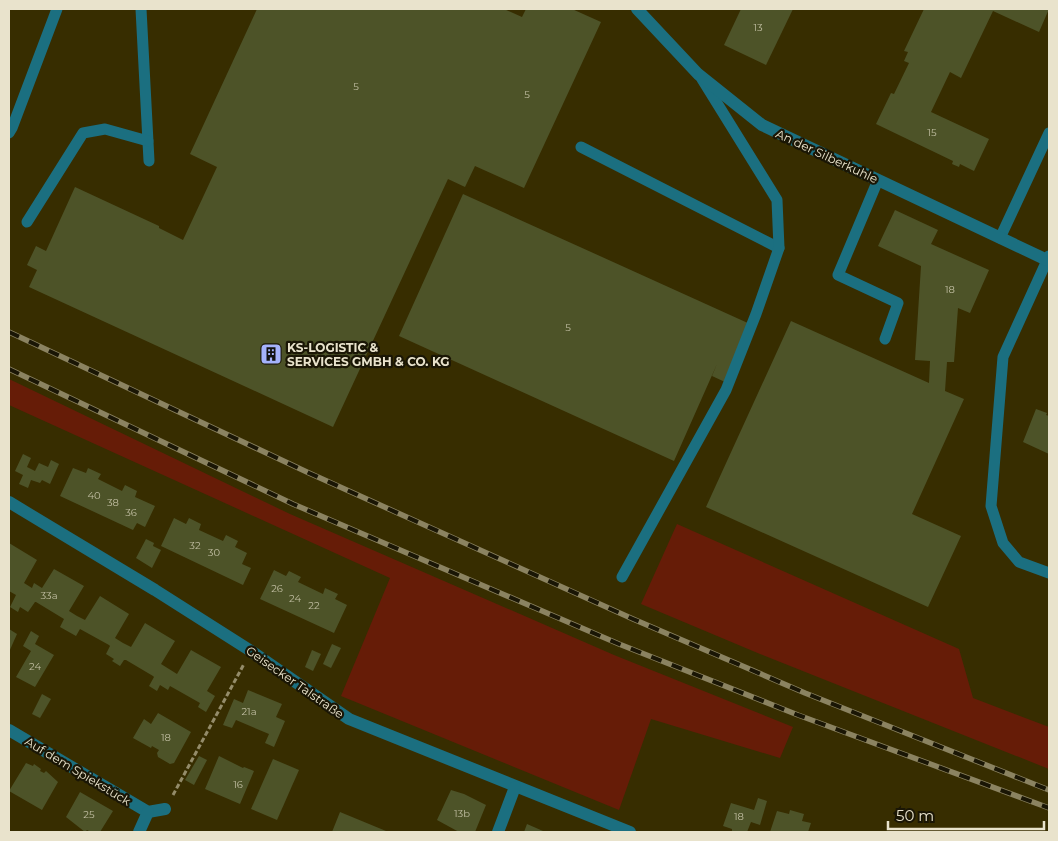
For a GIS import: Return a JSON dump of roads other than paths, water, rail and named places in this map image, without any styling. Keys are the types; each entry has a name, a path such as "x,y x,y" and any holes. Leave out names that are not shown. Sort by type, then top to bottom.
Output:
{"street":[{"name":"An der Silberkuhle","path":"638,9 698,74 762,125 1000,238 1049,259"},
{"name":"Geisecker Talstraße","path":"9,502 156,590 251,651 349,719 630,832"},
{"name":"Auf dem Spiekstück","path":"9,730 148,812"},
{"path":"498,832 515,787"},
{"path":"139,832 148,812 166,809"}],"lane":[{"path":"9,133 57,9"},
{"path":"140,9 149,160"},
{"path":"622,577 726,390 756,314 779,248 778,200 698,74"},
{"path":"27,222 82,133 106,129 148,141"},
{"path":"1000,238 1049,133"},
{"path":"581,147 779,248"},
{"path":"878,180 838,275 898,303 885,339"},
{"path":"1049,259 1003,357 991,506 1003,543 1019,562 1049,573"}],"railway":[{"path":"9,332 309,473 633,619 805,693 1049,790"},
{"path":"9,369 293,504 619,644 798,715 1049,808"}],"place":[{"name":"KS-LOGISTIC & SERVICES GMBH & CO. KG","path":"271,354"}]}
